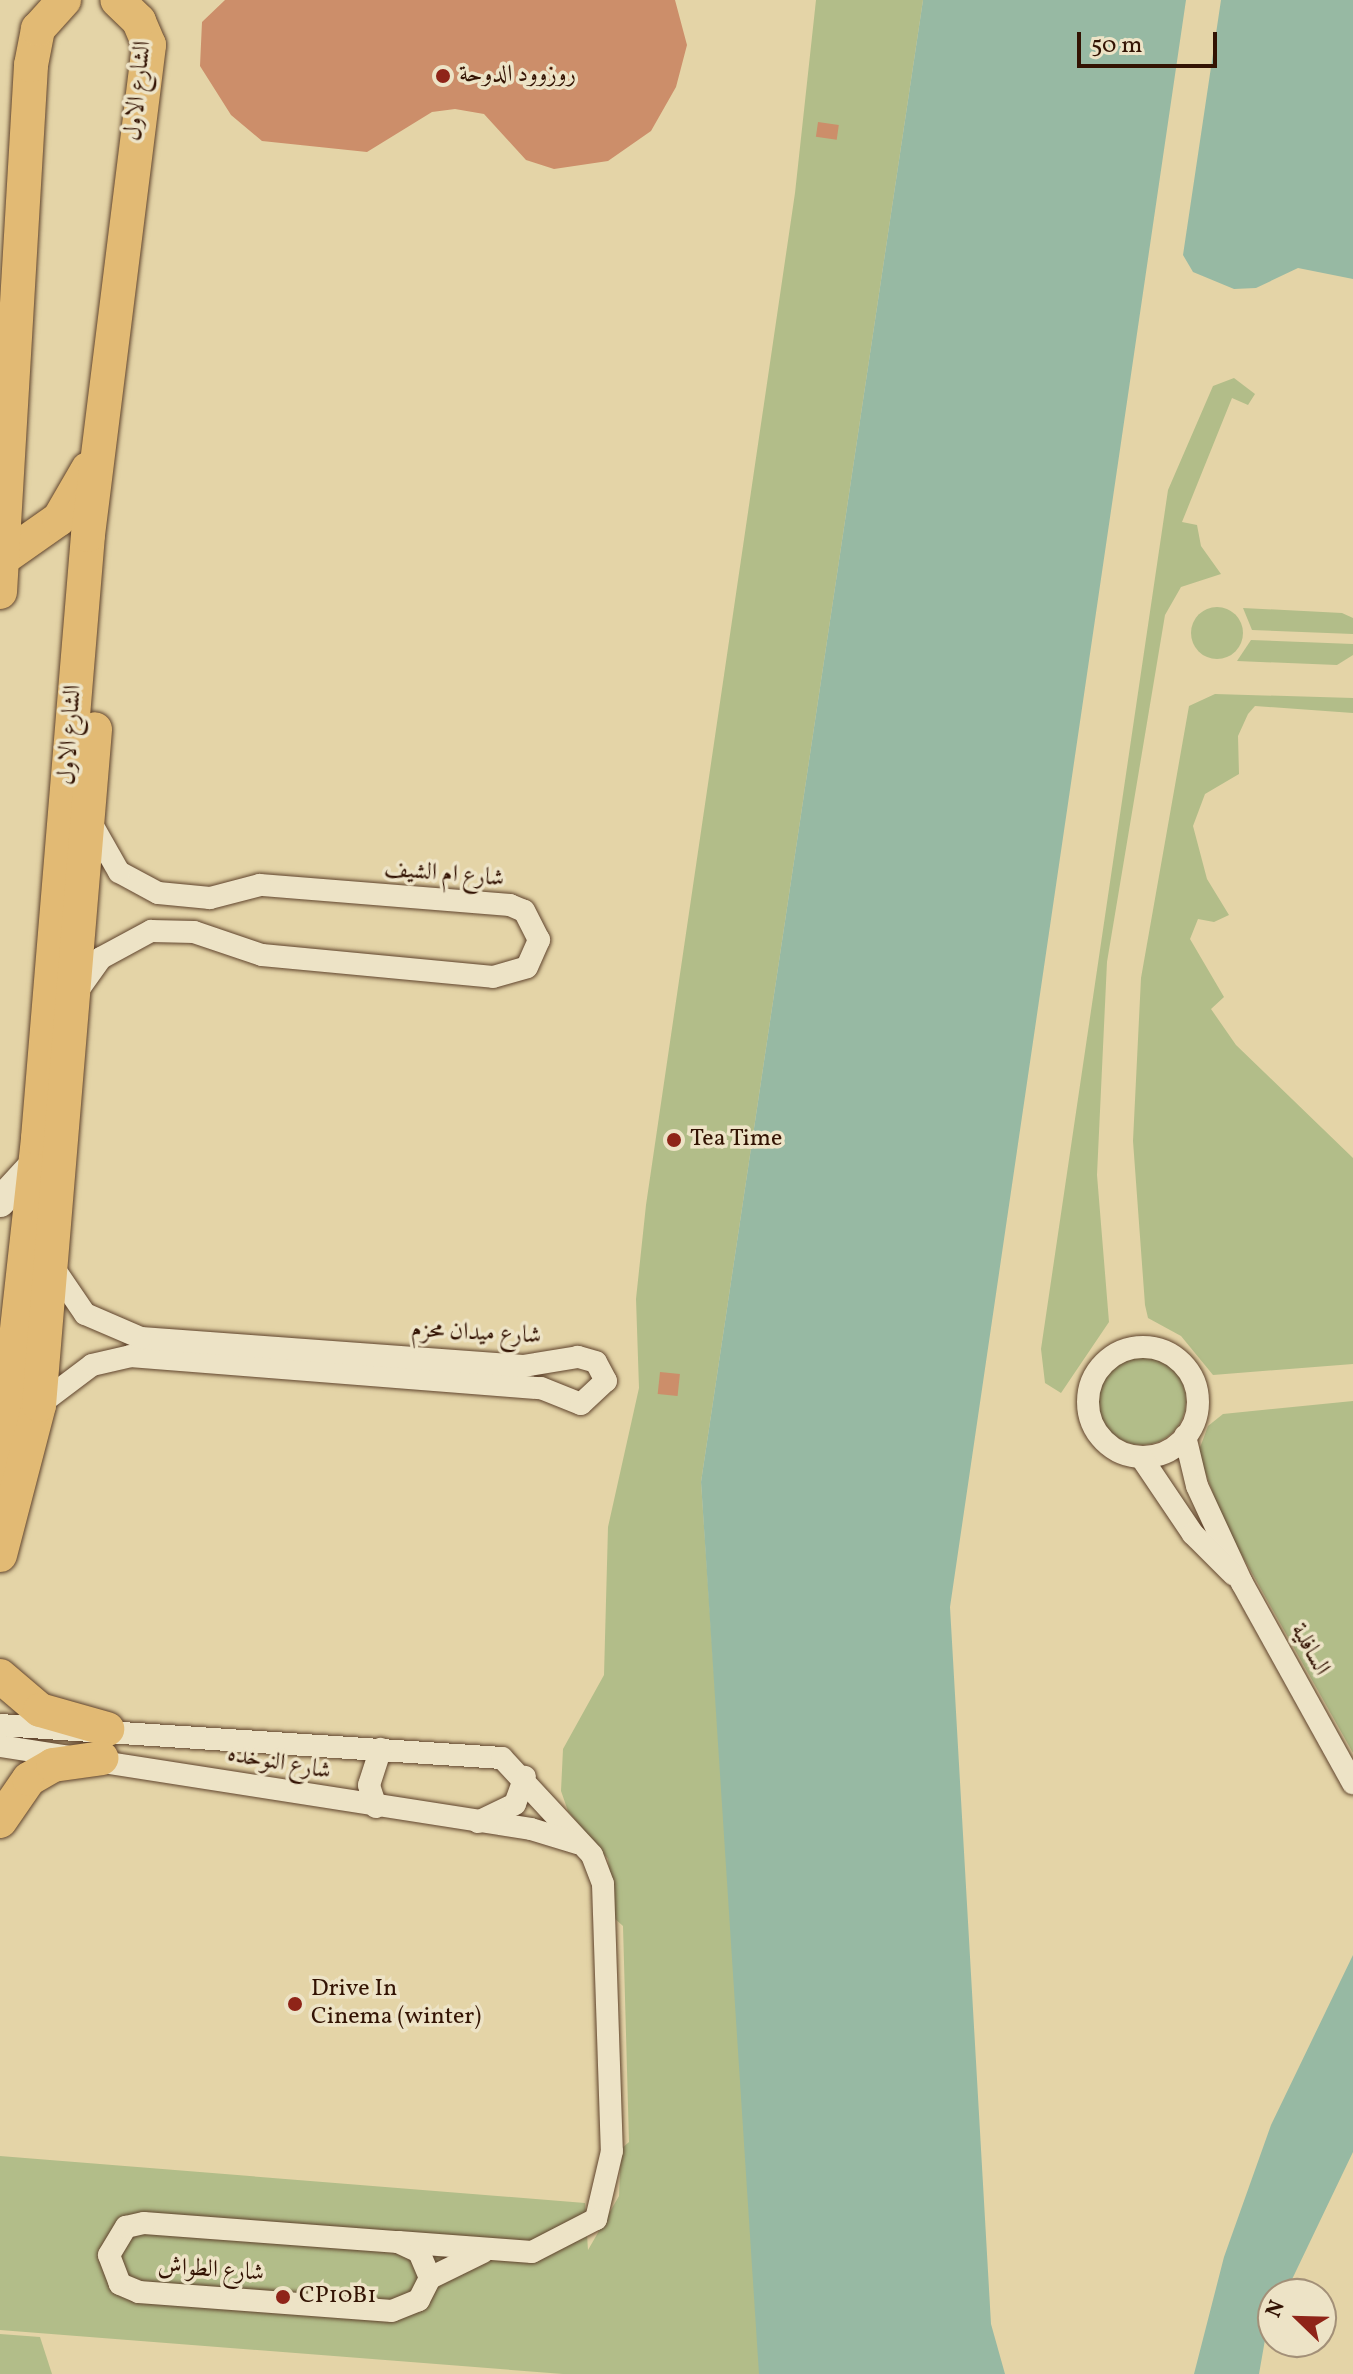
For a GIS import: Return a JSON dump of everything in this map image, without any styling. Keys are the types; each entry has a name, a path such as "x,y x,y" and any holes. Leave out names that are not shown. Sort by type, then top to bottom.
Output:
{"main road":[{"path":"1,570 21,316 31,65 38,29 64,0"},
{"name":"الشارع الاول","path":"0,1478 35,1164 82,591 97,447 149,45 147,32 117,0"},
{"path":"1,570 59,519 97,447"},
{"path":"0,1555 39,1405 90,820 98,656 82,591"},
{"path":"0,1676 40,1710 105,1744"},
{"path":"0,1821 29,1779 53,1765 105,1744"}],"street":[{"path":"0,378 21,316"},
{"name":"شارع ام الشيف","path":"75,994 120,943 151,931 207,935 262,955 493,977 527,967 539,940 524,911 510,905 260,885 210,898 175,897 131,881 104,852 90,820"},
{"path":"207,935 210,898"},
{"path":"0,1202 35,1164"},
{"name":"شارع ميدان محزم","path":"39,1405 92,1365 130,1356 541,1388 581,1404 606,1381 596,1362 578,1357 523,1366 141,1338 85,1314 52,1266"},
{"path":"1159,1349 1188,1371 1197,1403 1185,1436 1165,1452 1141,1457 1106,1443 1088,1409 1091,1381 1120,1351 1159,1349"},
{"name":"السافلية","path":"1185,1436 1197,1486 1242,1583 1353,1783"},
{"name":"السافلية","path":"1141,1457 1193,1534 1242,1583"},
{"name":"شارع النوخده","path":"0,1725 105,1744 376,1807 477,1823"},
{"name":"شارع النوخده","path":"0,1746 105,1744 381,1749 502,1758"},
{"path":"376,1807 369,1785 381,1749"},
{"name":"شارع الطواش","path":"488,2251 430,2278 419,2300 392,2311 139,2292 114,2277 109,2255 126,2227 144,2223 532,2252 558,2244 596,2219 607,2197 603,1884 585,1847 525,1777 502,1758"},
{"path":"477,1823 515,1804 525,1777"},
{"path":"477,1823 551,1833 585,1847"},
{"path":"398,2242 419,2252 430,2278"}],"shaded area":[{"path":"816,0 923,0 701,1482 762,2374 563,2374 0,2330 0,2156 585,2203 588,2250 619,2196 621,2149 629,2142 623,1926 614,1918 608,1859 568,1811 561,1791 563,1749 604,1675 608,1527 639,1388 636,1299 646,1205 795,193"},
{"path":"923,0 1186,0 950,1607 991,2324 1005,2374 759,2374 701,1482"},
{"path":"1221,0 1353,0 1353,279 1298,268 1256,288 1234,289 1193,272 1183,255"},
{"path":"1234,378 1255,394 1248,405 1232,398 1182,522 1197,525 1201,546 1221,574 1181,587 1165,615 1107,962 1097,1175 1109,1322 1061,1393 1045,1383 1041,1349 1168,490 1213,386"},
{"path":"1217,607 1235,615 1243,633 1235,651 1217,659 1199,651 1191,633 1199,615"},
{"path":"1243,608 1342,613 1353,618 1353,634 1252,630"},
{"path":"1251,640 1353,644 1353,655 1337,665 1237,661"},
{"path":"1215,694 1353,698 1353,713 1255,706 1248,714 1238,736 1239,774 1205,794 1193,826 1207,879 1229,915 1214,922 1198,919 1190,939 1224,997 1211,1009 1236,1045 1353,1158 1353,1364 1213,1375 1181,1336 1148,1318 1145,1305 1133,1141 1141,978 1189,706"},
{"path":"1133,1357 1151,1357 1167,1364 1179,1376 1186,1392 1186,1410 1179,1426 1167,1438 1151,1445 1133,1445 1117,1438 1105,1426 1098,1410 1098,1392 1105,1376 1117,1364"},
{"path":"1353,1401 1353,1753 1225,1525 1198,1453 1208,1426 1223,1414"},
{"path":"1353,1955 1353,2152 1293,2278 1257,2278 1257,2358 1262,2358 1259,2374 1194,2374 1224,2257 1271,2125"},
{"path":"0,2334 40,2337 52,2374 0,2374"}],"building":[{"name":"روزوود الدوحة","path":"225,0 675,0 687,45 676,87 651,131 608,161 554,169 526,160 484,114 455,109 432,112 367,152 262,141 231,115 200,66 202,22"},
{"path":"818,122 839,125 837,140 816,137"},
{"path":"660,1372 680,1374 678,1396 658,1394"}],"place":[{"name":"روزوود الدوحة","path":"443,76"},
{"name":"Tea Time","path":"674,1140"},
{"name":"Drive In Cinema (winter)","path":"295,2004"},
{"name":"CP10B1","path":"283,2297"}]}
